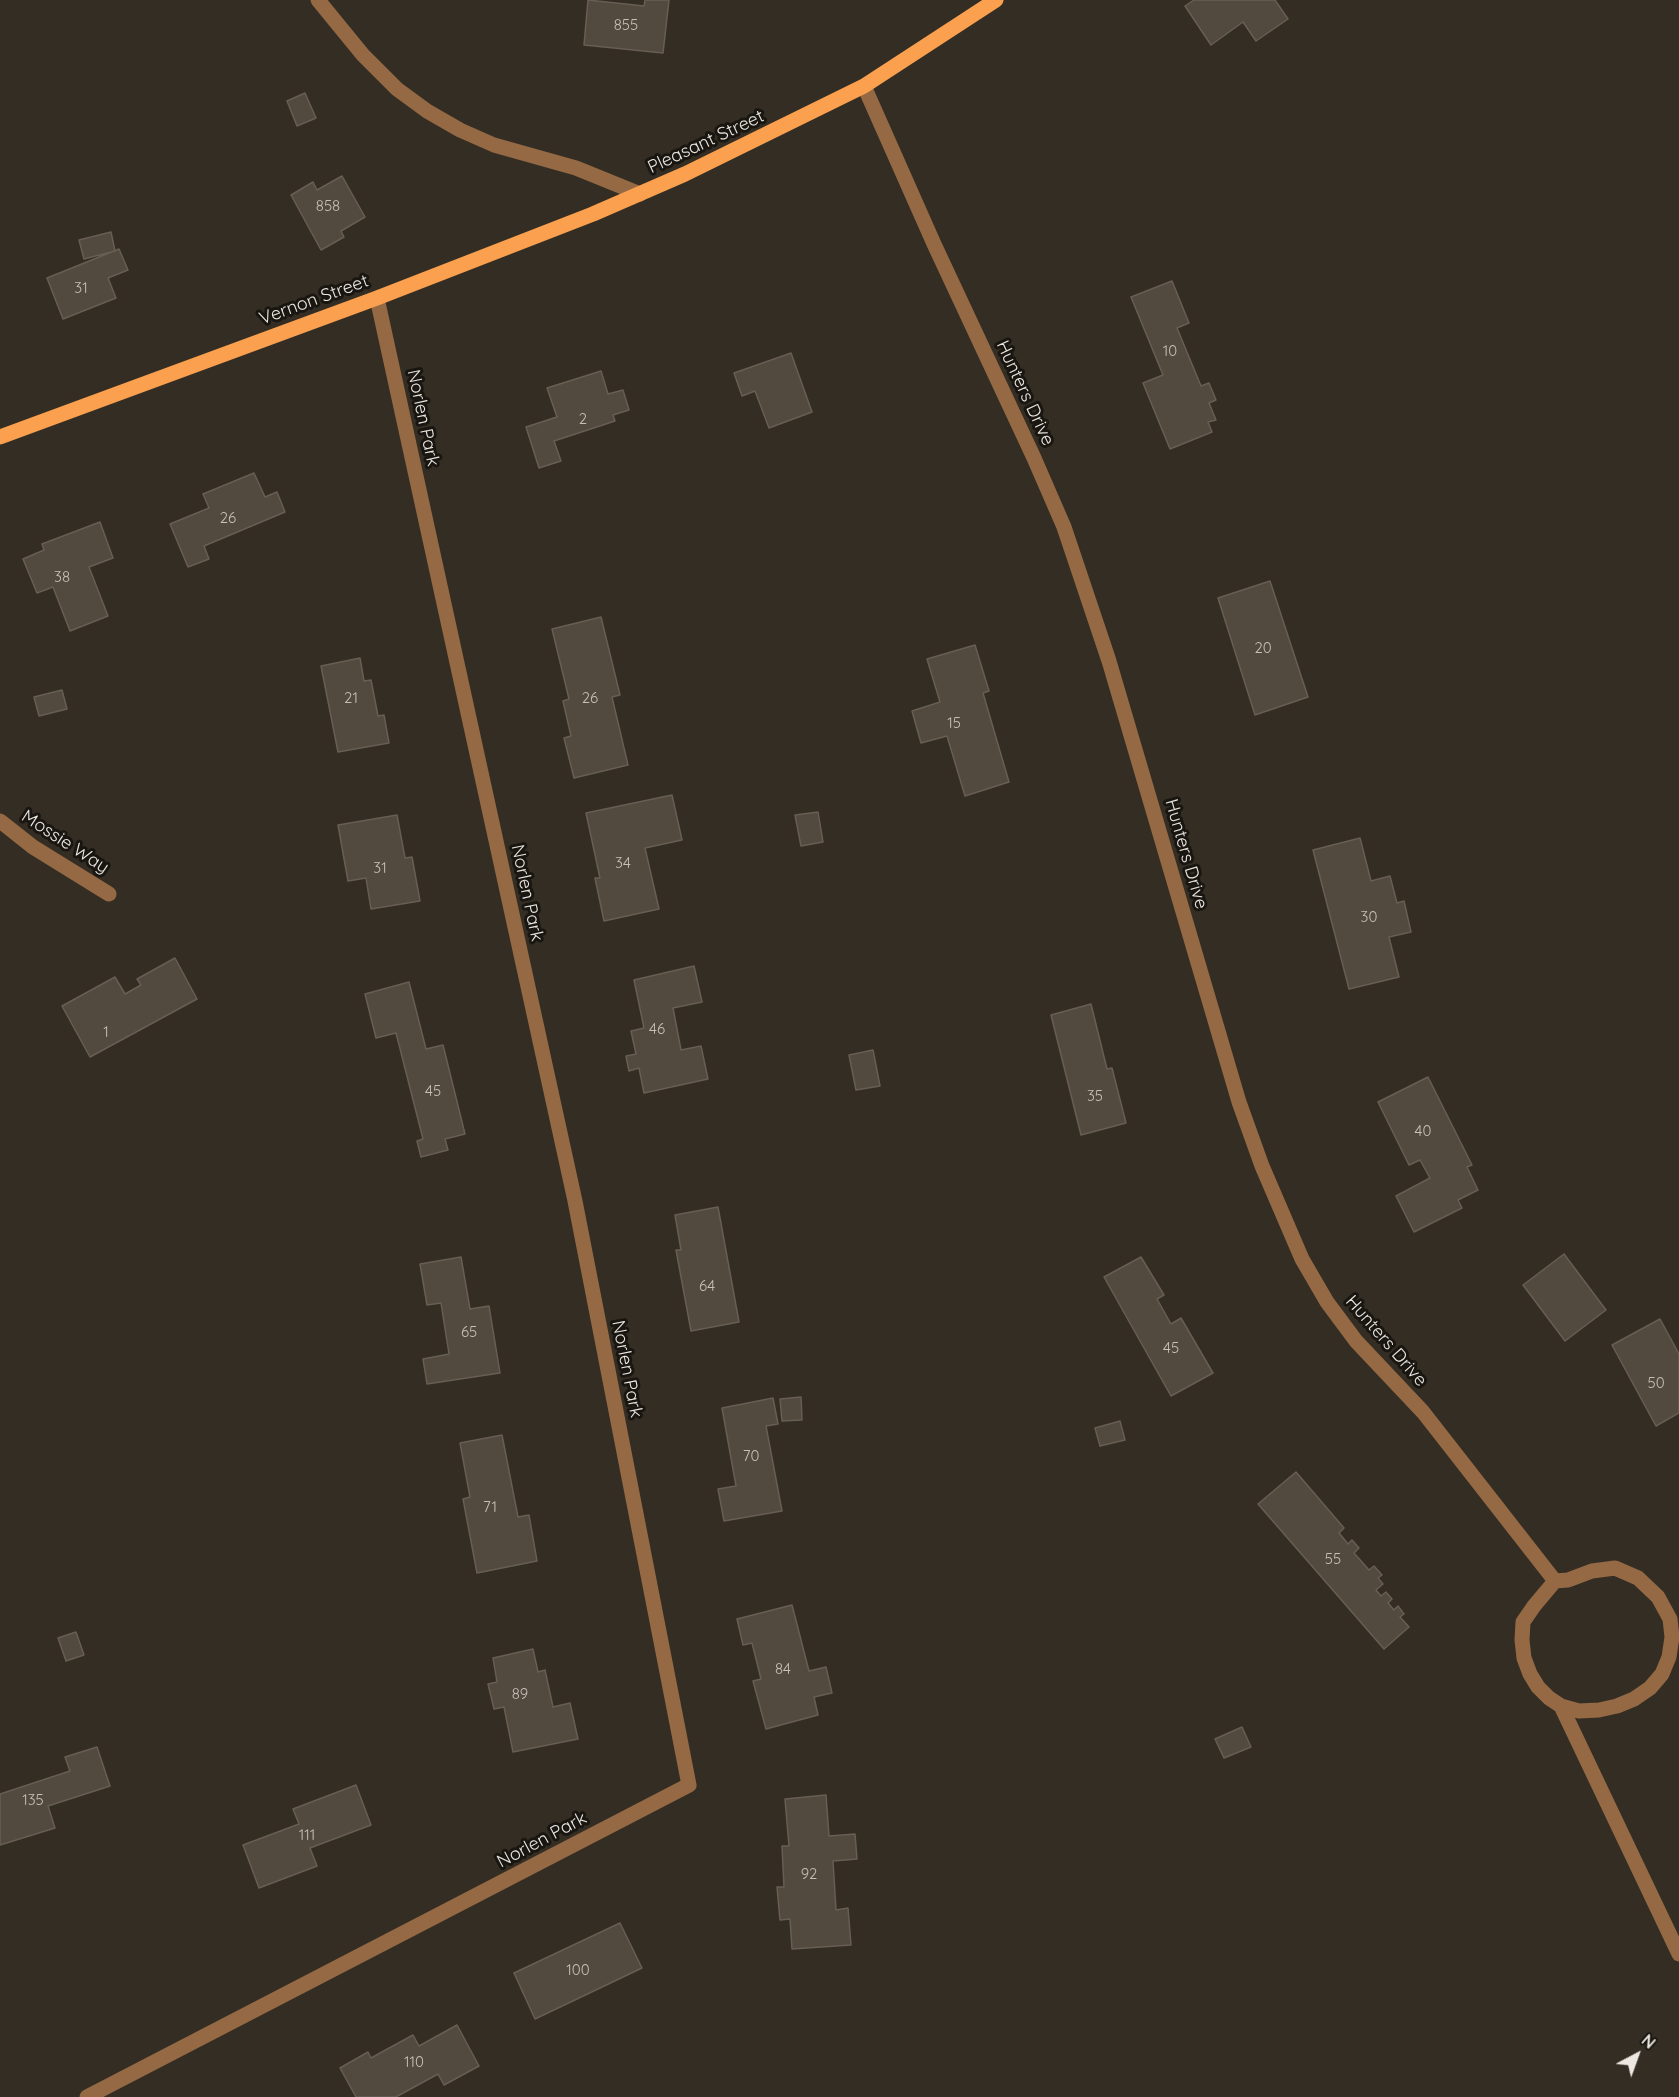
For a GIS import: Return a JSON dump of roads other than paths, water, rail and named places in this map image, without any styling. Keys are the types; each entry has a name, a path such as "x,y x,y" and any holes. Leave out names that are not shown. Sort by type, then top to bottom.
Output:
{"main road":[{"name":"Pleasant Street","path":"640,194 729,154 864,86 996,0"},
{"name":"Vernon Street","path":"0,437 377,298 640,194"}],"street":[{"name":"Pleasant Street","path":"318,0 363,55 397,89 427,111 460,130 494,145 576,168 640,194"},
{"name":"Hunters Drive","path":"864,86 1064,527 1109,661 1239,1102 1293,1241 1327,1302 1356,1341 1423,1412 1555,1581"},
{"name":"Norlen Park","path":"87,2097 689,1785 575,1201 377,298"},
{"name":"Mossie Way","path":"0,821 33,847 109,894"},
{"path":"1615,1568 1638,1578 1658,1597 1670,1619 1672,1637 1669,1657 1662,1674 1650,1688 1634,1699 1617,1706 1579,1711 1561,1706 1538,1687 1524,1658 1523,1623 1555,1581 1568,1580 1592,1571 1615,1568"},
{"path":"1561,1706 1679,1954"}]}
